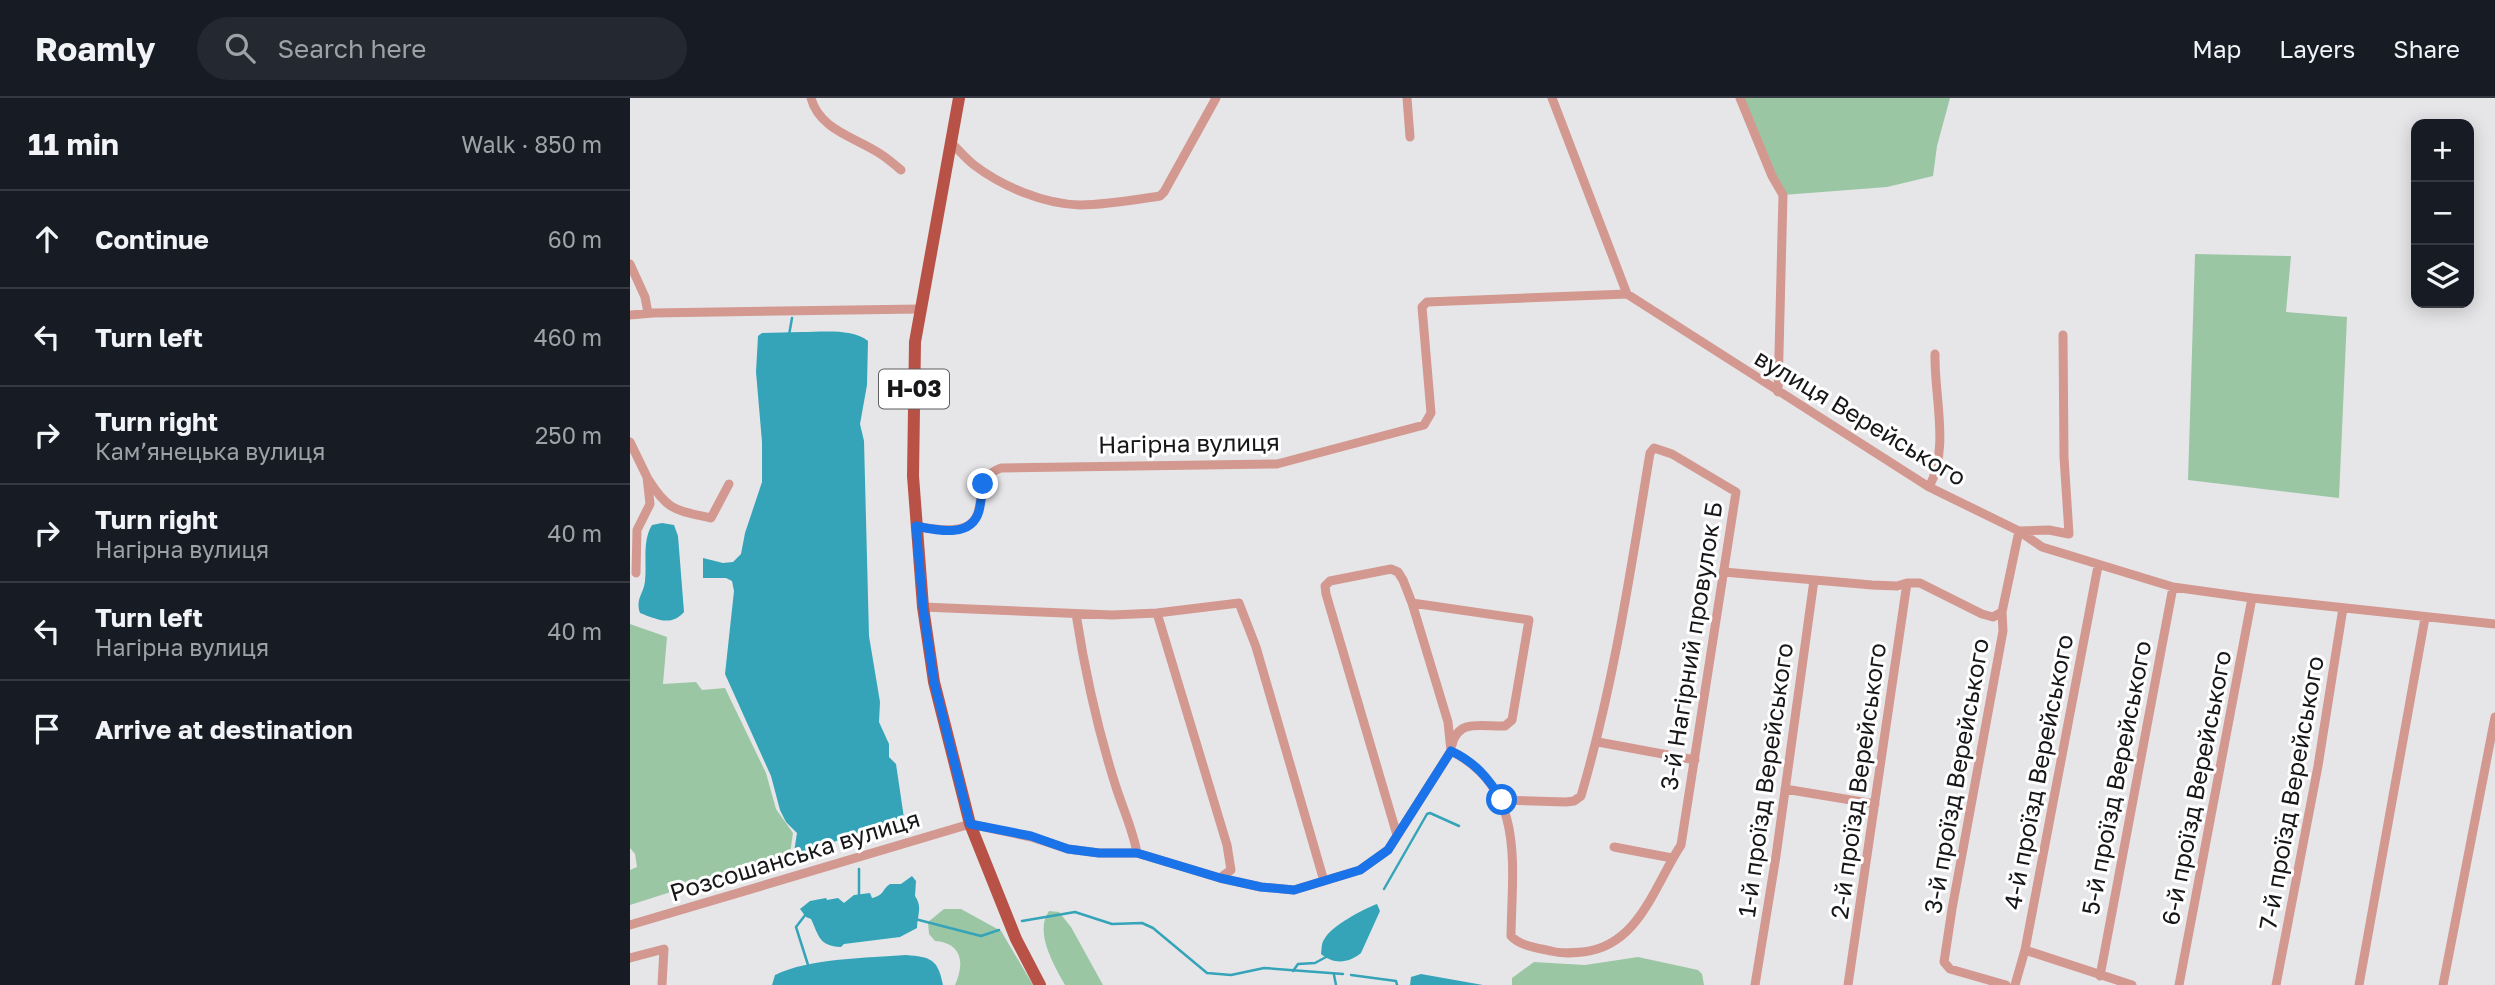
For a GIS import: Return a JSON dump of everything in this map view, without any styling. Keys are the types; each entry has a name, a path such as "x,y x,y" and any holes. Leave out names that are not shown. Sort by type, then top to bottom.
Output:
{"main road":[{"name":"Н-03","path":"959,98 915,342 913,476 923,607 934,682 970,824 1016,939 1040,985"}],"street":[{"path":"811,98 814,111 827,124 881,154 901,170"},
{"path":"951,143 974,165 1002,182 1044,200 1078,205 1160,196 1216,98"},
{"path":"1406,98 1410,137"},
{"path":"1552,98 1627,294"},
{"path":"1740,98 1772,176 1783,195 1778,392"},
{"path":"630,264 645,297 648,313"},
{"name":"вулиця Верейського","path":"1627,294 1929,487 2019,531 2042,547 2173,587 2495,624"},
{"name":"Нагірна вулиця","path":"916,526 948,532 963,529 978,514 983,484 991,471 1001,468 1277,464 1424,425 1430,413 1422,307 1427,302 1627,294"},
{"path":"630,315 920,309"},
{"path":"2019,531 2049,530 2070,534 2064,457 2063,335"},
{"path":"1929,487 1937,473 1940,458 1934,382 1935,354"},
{"path":"630,442 662,501 681,511 711,518 729,484"},
{"name":"3-й Нагірний провулок Б","path":"1654,448 1672,454 1735,492 1681,845 1644,910 1623,936 1611,944 1597,950 1566,954 1516,941 1511,936 1511,838 1502,800 1574,801 1581,796 1598,742 1612,679 1650,453 1654,448"},
{"path":"636,573 637,530 650,504 648,477"},
{"name":"3-й проїзд Верейського","path":"2006,985 1950,969 1944,962 2003,631 2001,612 2019,531"},
{"name":"4-й проїзд Верейського","path":"2015,985 2025,950 2098,566"},
{"path":"1397,835 1325,586 1330,581 1391,569 1398,572 1412,603 1448,722 1451,751"},
{"path":"1724,572 1897,586 1920,583 1982,614 1993,617 2001,612"},
{"name":"1-й проїзд Верейського","path":"1755,985 1814,580"},
{"name":"2-й проїзд Верейського","path":"1849,985 1907,583"},
{"name":"5-й проїзд Верейського","path":"2100,976 2173,587"},
{"name":"6-й проїзд Верейського","path":"2179,985 2252,598"},
{"path":"923,607 1076,614 1157,613 1239,603 1256,648 1324,881"},
{"path":"970,824 1031,836 1082,851 1137,853 1220,878 1261,887 1294,890 1360,870 1388,850 1451,751 1456,732 1464,727 1509,725 1517,694 1529,620 1412,603"},
{"name":"7-й проїзд Верейського","path":"2276,985 2318,766 2343,608"},
{"path":"1157,613 1227,845 1231,870 1220,878"},
{"path":"1076,614 1090,690 1137,853"},
{"path":"2359,985 2425,618"},
{"path":"2443,985 2495,717"},
{"path":"1448,722 1456,732"},
{"path":"1598,742 1695,760"},
{"path":"1451,751 1479,768 1502,800"},
{"path":"1784,789 1875,804"},
{"name":"Розсошанська вулиця","path":"630,925 970,824"},
{"path":"1614,847 1672,858"},
{"path":"630,958 664,949 662,985"},
{"path":"2025,950 2132,985"}],"green space":[{"path":"1740,98 1950,98 1937,146 1933,176 1887,187 1783,195"},
{"path":"2195,254 2291,256 2286,312 2347,317 2339,498 2188,480"},
{"path":"630,624 667,637 663,684 696,682 702,690 725,688 766,773 776,809 793,833 790,854 630,905 630,870 637,867 635,854 630,848"},
{"path":"944,909 961,909 1001,931 1033,985 955,985 960,969 956,950 935,941 929,934 928,922"},
{"path":"1049,911 1059,912 1071,927 1103,985 1065,985 1047,948 1044,929"},
{"path":"1638,957 1698,970 1702,974 1704,985 1512,985 1512,978 1534,962 1585,965"}],"water":[{"path":"846,332 868,341 867,385 860,424 864,441 869,636 880,702 879,722 889,744 889,757 896,764 904,818 889,829 854,834 806,853 794,852 797,833 786,822 780,810 771,776 725,674 734,591 732,581 726,578 703,578 703,558 723,563 733,562 741,554 762,482 762,442 756,372 758,336 762,333"},
{"path":"652,525 674,525 678,536 684,612 669,620 640,613 639,608 645,581 647,538"},
{"path":"912,876 916,881 915,896 919,908 917,928 900,937 844,944 841,947 828,945 818,935 811,919 800,909 810,901 826,898 838,898 844,903 854,895 870,893 872,898 890,884 901,884"},
{"path":"1377,904 1380,911 1361,953 1352,959 1341,961 1331,960 1321,954 1324,940 1334,928"},
{"path":"906,955 932,961 939,970 943,985 772,985 775,975 804,965"},
{"path":"1421,974 1483,985 1410,985 1411,977"}],"waterway":[{"path":"789,335 792,318"},
{"path":"1384,889 1427,814 1459,826"},
{"path":"859,869 859,898"},
{"path":"1022,921 1075,912 1112,924 1142,923 1153,928 1207,973 1231,975 1264,968 1343,974"},
{"path":"806,914 796,927 809,968"},
{"path":"915,919 981,936 999,930"},
{"path":"1293,971 1298,964 1315,963 1326,957"},
{"path":"1334,975 1336,985"},
{"path":"1351,975 1396,981 1397,985"}],"route":[{"path":"983,484 978,514 963,529 948,532 916,526 923,607 934,682 970,824 1031,836 1068,849 1099,853 1137,853 1220,878 1261,887 1294,890 1360,870 1388,850 1451,751 1479,768 1502,800"}]}
